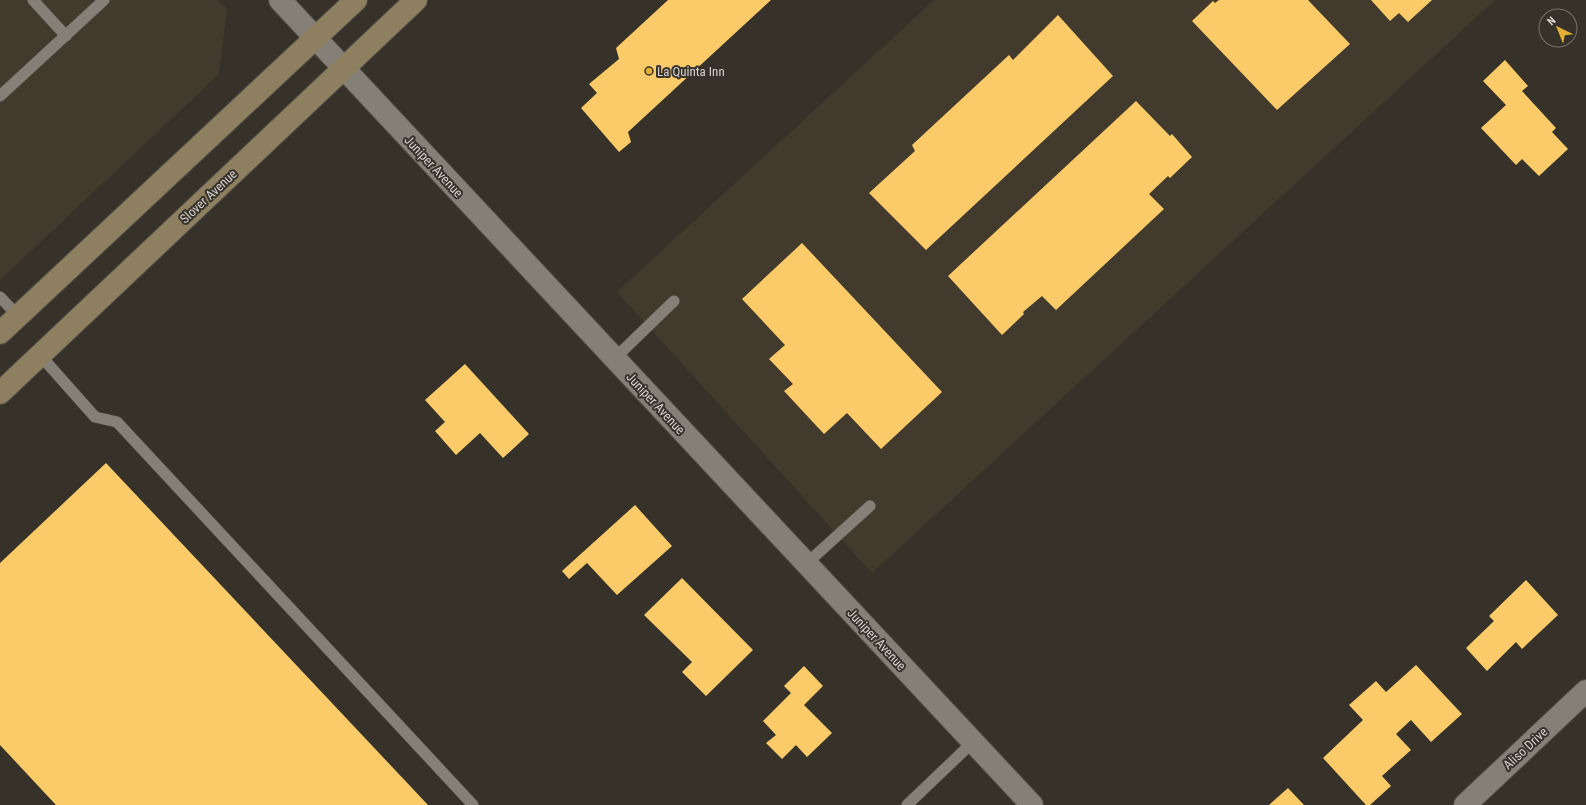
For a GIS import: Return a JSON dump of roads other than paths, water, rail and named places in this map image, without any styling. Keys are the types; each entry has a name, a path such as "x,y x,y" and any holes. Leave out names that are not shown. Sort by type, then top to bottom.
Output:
{"main road":[{"path":"0,333 356,0"},
{"name":"Slover Avenue","path":"0,393 416,0"}],"street":[{"name":"Juniper Avenue","path":"280,0 1032,805"},
{"name":"Aliso Drive","path":"1465,805 1586,692"}],"lane":[{"path":"33,0 66,36"},
{"path":"0,96 104,0"},
{"path":"0,297 18,316"},
{"path":"614,358 674,301"},
{"path":"40,355 95,417 116,422 473,805"},
{"path":"806,564 870,506"},
{"path":"907,805 973,742"}],"place":[{"name":"La Quinta Inn","path":"649,71"}]}
